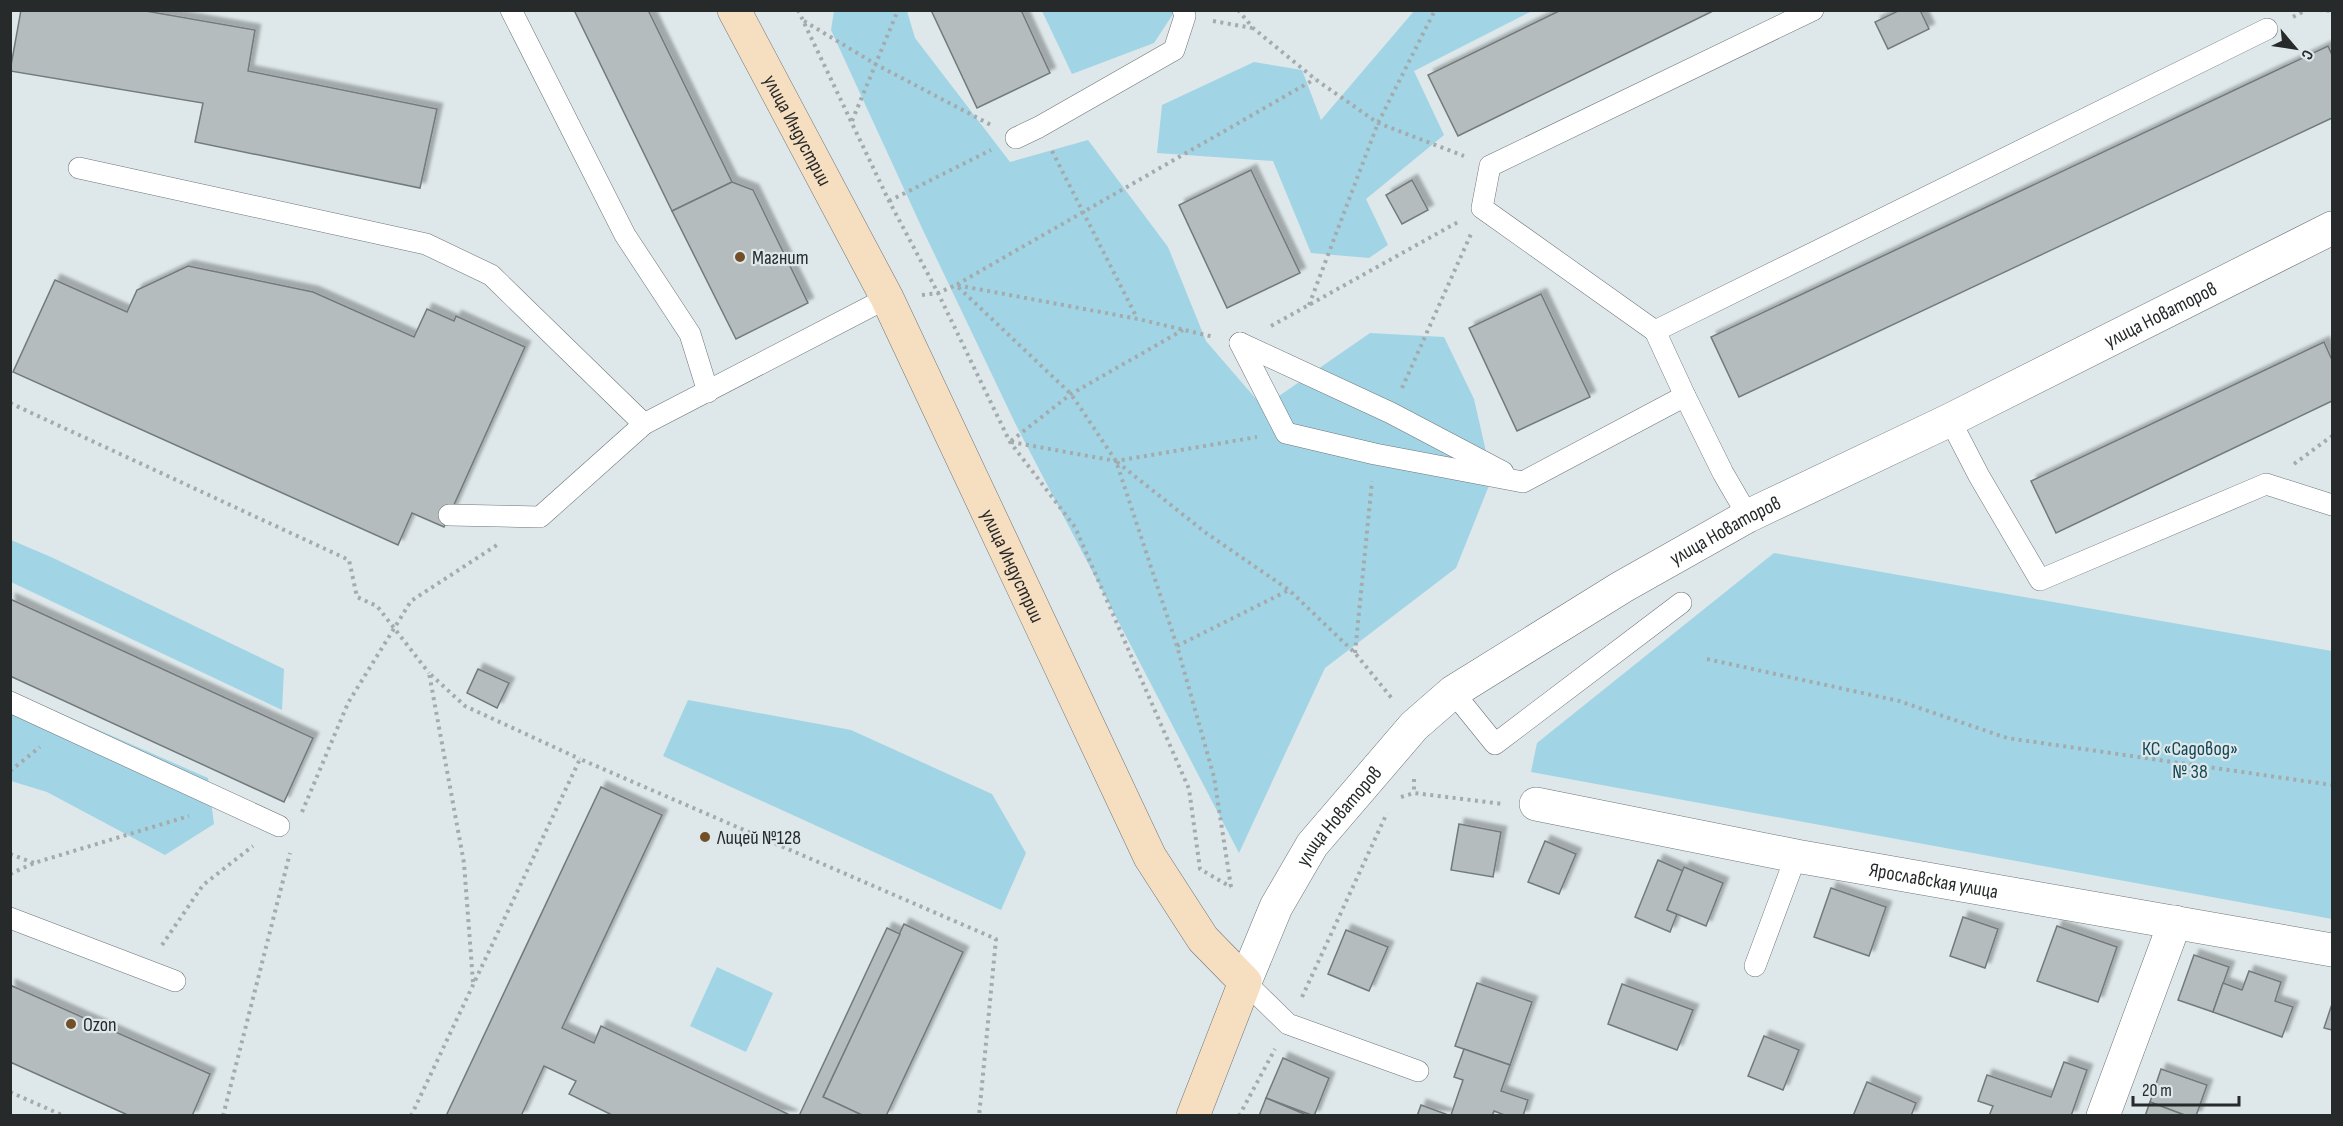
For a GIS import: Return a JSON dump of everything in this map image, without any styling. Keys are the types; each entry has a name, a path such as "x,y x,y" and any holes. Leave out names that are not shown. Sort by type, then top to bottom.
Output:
{"street":[{"name":"улица Индустрии","path":"734,10 887,298 1150,857 1203,939 1245,982"},
{"name":"улица Новаторов","path":"1245,982 1276,907 1312,845 1414,726 1453,692 1622,587 1748,516 1950,420 2332,228"},
{"name":"Ярославская улица","path":"1536,804 1796,856 2332,950"},
{"path":"2103,1116 2175,922"},
{"path":"1192,1116 1245,982"}],"lane":[{"path":"511,10 625,235 690,334 708,392"},
{"path":"1748,516 1685,396 1655,331 1482,208 1490,166 1814,10"},
{"path":"1016,138 1174,50 1184,13"},
{"path":"1655,331 2267,29"},
{"path":"79,168 426,244 491,275 644,424"},
{"path":"449,515 540,517 644,424 887,298"},
{"path":"1240,343 1286,433 1375,454 1523,482 1685,396"},
{"path":"1240,343 1391,413 1523,482"},
{"path":"1950,420 1979,476 2040,580 2266,484 2332,505"},
{"path":"1453,692 1495,744 1681,603"},
{"path":"10,702 230,804 288,824"},
{"path":"1755,966 1796,856"},
{"path":"10,918 175,981"},
{"path":"1245,982 1288,1024 1418,1071"}],"path":[{"path":"798,10 889,201 938,293 1010,442 1074,527 1189,789 1200,869 1232,887 1214,777 1177,646 1116,461 1071,394 956,285"},
{"path":"852,121 898,10"},
{"path":"1238,10 1253,28 1315,79 1378,123 1490,166"},
{"path":"1308,305 1378,123 1435,10"},
{"path":"2319,10 2332,11"},
{"path":"1184,13 1253,28"},
{"path":"804,21 877,64 1016,138"},
{"path":"887,298 938,293 956,285 1315,79"},
{"path":"1039,126 1138,319"},
{"path":"889,201 1016,138"},
{"path":"956,285 1138,319 1240,343 1482,208"},
{"path":"1010,442 1071,394 1184,330"},
{"path":"10,403 349,560 357,597 377,606 429,673 465,706 580,759 996,939 979,1116"},
{"path":"1010,442 1116,461 1286,433"},
{"path":"2266,484 2332,436"},
{"path":"1116,461 1206,533 1289,590 1355,653 1414,726 1414,793"},
{"path":"145,969 203,885 288,824 348,703 411,601 540,517"},
{"path":"1177,646 1289,590"},
{"path":"1707,658 1899,701 2007,738 2332,785"},
{"path":"429,673 464,863 473,983"},
{"path":"411,1116 580,759"},
{"path":"1394,799 1414,793 1492,804 1536,804"},
{"path":"10,874 34,864 230,804"},
{"path":"1239,1116 1333,933 1389,810"},
{"path":"223,1116 292,845"},
{"path":"10,854 34,864"},
{"path":"10,1092 64,1116"}],"green space":[{"path":"834,11 907,11 915,38 1010,162 1088,140 1168,247 1206,341 1263,407 1370,333 1444,337 1474,399 1492,478 1456,568 1325,668 1239,853 1016,425 831,30"},
{"path":"1042,11 1175,11 1154,43 1072,74"},
{"path":"1414,11 1532,11 1414,71 1444,135 1366,199 1388,245 1369,258 1311,253 1273,161 1157,153 1162,105 1254,62 1302,70 1321,120"},
{"path":"11,540 284,669 282,710 11,582"},
{"name":"КС «Садовод» № 38","path":"1774,553 2332,651 2332,919 1531,772 1537,743"},
{"path":"10,691 208,778 214,824 165,855 47,792 11,781"},
{"path":"688,700 851,730 992,794 1026,853 1001,910 663,756"},
{"path":"717,967 773,993 746,1052 690,1026"}],"building":[{"path":"21,10 140,10 255,30 248,71 437,109 420,188 195,142 203,103 10,71"},
{"path":"574,10 648,10 732,182 672,211"},
{"path":"931,10 1021,10 1050,73 977,108"},
{"path":"1561,10 1715,10 1458,136 1428,75"},
{"path":"1900,10 1920,10 1929,29 1888,49 1875,22"},
{"path":"2328,46 2332,55 2332,118 1739,397 1711,337"},
{"path":"1251,170 1300,273 1227,308 1179,205"},
{"path":"1412,180 1428,210 1402,224 1386,195"},
{"name":"Магнит","path":"732,182 753,190 808,303 736,339 672,211"},
{"path":"188,266 313,292 414,337 427,309 454,321 456,316 525,347 444,527 412,513 398,545 13,372 55,280 127,312 137,290"},
{"path":"1541,294 1590,397 1517,431 1469,328"},
{"path":"2324,342 2332,360 2332,401 2056,533 2031,481"},
{"path":"10,599 313,738 284,802 10,676"},
{"path":"478,669 509,683 497,708 467,693"},
{"path":"601,787 662,815 562,1028 594,1043 601,1026 792,1116 614,1116 569,1094 576,1081 544,1066 521,1116 446,1116"},
{"path":"1459,824 1501,832 1493,877 1451,870"},
{"path":"1545,841 1576,854 1559,894 1528,882"},
{"path":"1658,860 1683,871 1667,910 1677,914 1670,932 1635,917"},
{"path":"1684,867 1723,883 1706,926 1667,910"},
{"path":"1831,888 1886,907 1869,956 1814,937"},
{"path":"1963,917 1998,929 1985,968 1950,956"},
{"path":"904,924 963,952 886,1116 864,1116 823,1097"},
{"path":"2057,926 2117,947 2098,1002 2037,981"},
{"path":"887,928 900,934 823,1097 864,1116 799,1116"},
{"path":"1346,930 1388,947 1369,991 1328,974"},
{"path":"2194,955 2229,967 2213,1012 2178,1000"},
{"path":"2249,971 2281,982 2275,1001 2293,1007 2282,1037 2213,1012 2223,983 2242,990"},
{"path":"1477,983 1532,1002 1510,1065 1455,1046"},
{"path":"1622,984 1693,1010 1677,1050 1608,1024"},
{"path":"10,985 210,1074 192,1116 130,1116 10,1062"},
{"path":"2332,1004 2332,1030 2324,1028"},
{"path":"1764,1036 1799,1050 1783,1090 1748,1076"},
{"path":"1464,1049 1510,1065 1501,1091 1528,1100 1523,1116 1507,1116 1494,1111 1492,1116 1451,1115 1463,1080 1454,1077"},
{"path":"1283,1058 1329,1078 1314,1116 1266,1098"},
{"path":"2064,1062 2087,1070 2071,1116 1989,1116 1993,1106 1978,1101 1987,1075 2051,1097"},
{"path":"2161,1069 2207,1085 2196,1116 2187,1116 2150,1102"},
{"path":"1867,1082 1916,1103 1911,1116 1853,1116"},
{"path":"1266,1098 1309,1116 1259,1116"},
{"path":"2150,1102 2187,1116 2145,1116"},
{"path":"1421,1105 1451,1116 1417,1116"}],"place":[{"name":"Магнит","path":"740,257"},
{"name":"Лицей №128","path":"705,837"},
{"name":"Ozon","path":"71,1024"}]}
